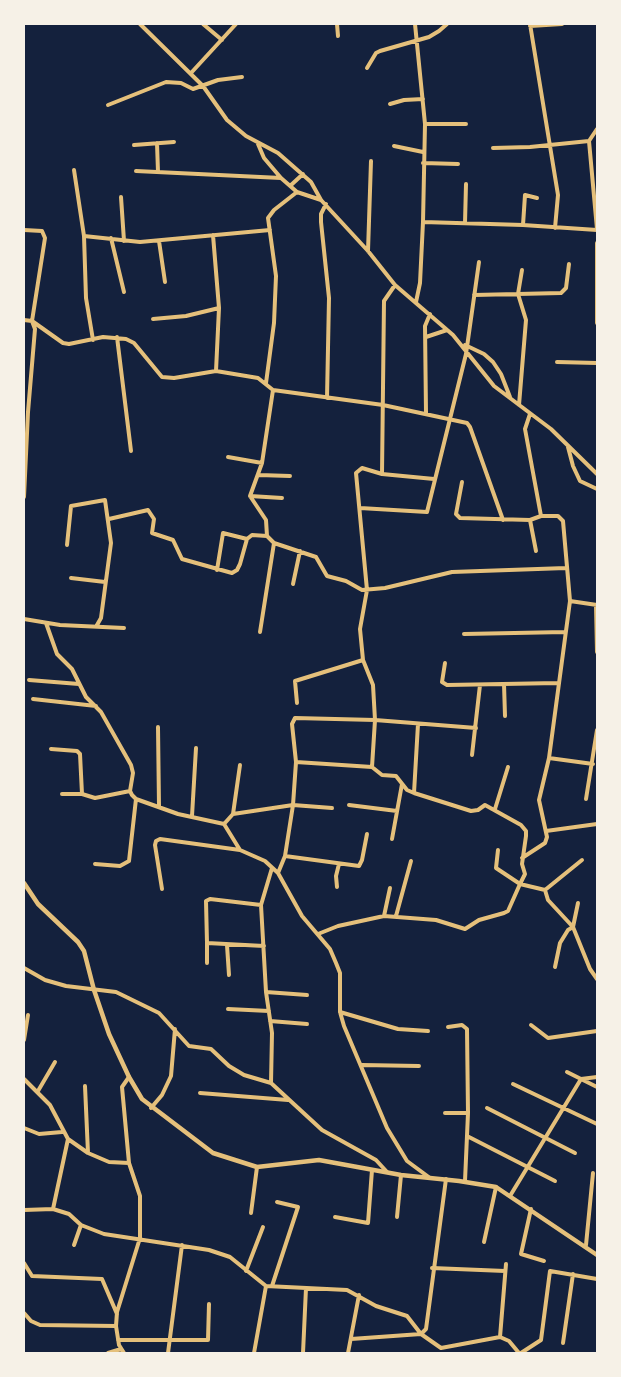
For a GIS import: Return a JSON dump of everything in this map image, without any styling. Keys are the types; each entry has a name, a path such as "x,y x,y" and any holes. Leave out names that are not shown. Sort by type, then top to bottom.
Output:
{"street":[{"path":"140,24 203,86 227,120 258,144 278,153 303,174 311,182 321,200"},
{"path":"203,24 222,40"},
{"path":"191,73 236,24"},
{"path":"337,24 338,36"},
{"path":"416,24 425,124 420,283 416,302"},
{"path":"367,68 376,53 418,40 439,31 447,24"},
{"path":"556,228 558,195 530,25 562,24"},
{"path":"108,105 166,82 181,82 193,88 218,80 242,77"},
{"path":"390,104 404,100 423,99"},
{"path":"425,124 466,124"},
{"path":"422,222 523,225 597,230 589,141 597,129"},
{"path":"493,148 589,141"},
{"path":"134,145 174,142"},
{"path":"157,143 158,172"},
{"path":"258,144 264,158 281,178 297,192 321,200 326,204 368,251 395,286 430,314 460,343 466,354 494,386 551,429 597,474"},
{"path":"394,146 423,152"},
{"path":"368,251 371,161"},
{"path":"423,164 458,164"},
{"path":"74,170 84,236 86,298 93,340"},
{"path":"136,171 281,178"},
{"path":"290,186 303,174"},
{"path":"466,184 466,223"},
{"path":"266,383 274,323 276,276 269,214 297,192"},
{"path":"523,225 526,195 537,198"},
{"path":"121,197 124,241"},
{"path":"326,204 321,214 321,222 329,298 327,398"},
{"path":"24,230 42,231 45,238 32,321 35,329 26,412 24,497"},
{"path":"84,236 124,241 158,240 270,230"},
{"path":"213,235 219,308 216,371"},
{"path":"111,238 124,292"},
{"path":"158,240 165,282"},
{"path":"597,243 597,323"},
{"path":"360,508 427,512 466,354 479,262"},
{"path":"474,295 564,291 569,264"},
{"path":"519,405 526,320 518,294 522,270"},
{"path":"382,474 384,301 395,286"},
{"path":"153,319 186,316 219,308"},
{"path":"426,413 425,326 430,314"},
{"path":"24,320 32,321 63,343 69,344 117,337 134,343 162,377 174,378 216,371 255,378 266,383 273,390 383,405 467,423 503,520"},
{"path":"426,337 447,330"},
{"path":"117,337 131,451"},
{"path":"460,343 484,354 493,362 501,374 510,397"},
{"path":"557,362 597,363"},
{"path":"250,496 262,463 273,390"},
{"path":"530,414 525,430 541,516"},
{"path":"568,447 573,466 580,481 597,489"},
{"path":"228,457 262,463"},
{"path":"372,767 375,720 373,685 363,660 360,629 367,590 356,478 358,469 367,469 382,474 434,479"},
{"path":"259,475 290,476"},
{"path":"462,482 457,517 503,520 530,520 541,516 561,518 570,601 564,632 549,758 539,800 546,831 545,844 522,858"},
{"path":"250,496 282,498"},
{"path":"250,496 266,520 267,536"},
{"path":"67,545 71,506 105,500 111,543 104,582 101,618 97,625"},
{"path":"109,519 148,510 154,520 152,533 170,538 185,561 232,573 237,570 246,539 252,535 267,536 274,543 316,557 327,576 367,590 452,572 566,568"},
{"path":"530,520 536,551"},
{"path":"217,570 223,532 246,539"},
{"path":"260,632 274,543"},
{"path":"293,584 300,551"},
{"path":"71,578 104,582"},
{"path":"570,601 596,605 597,652"},
{"path":"24,619 46,623 124,628"},
{"path":"46,623 54,649 72,669 86,696 96,706 131,765 133,781 130,791"},
{"path":"464,634 493,635 564,632"},
{"path":"297,703 295,681 363,660"},
{"path":"445,663 444,685 558,683"},
{"path":"30,680 79,684"},
{"path":"504,684 505,716"},
{"path":"472,755 480,685"},
{"path":"32,699 96,706"},
{"path":"278,873 285,856 293,805 296,762 292,728 295,718 375,720 476,728"},
{"path":"414,793 418,724"},
{"path":"158,727 159,806"},
{"path":"586,799 597,730"},
{"path":"192,816 196,748"},
{"path":"51,750 77,751 80,754 82,794"},
{"path":"549,758 593,764"},
{"path":"296,762 372,767 382,775 396,776 407,790 414,793 471,811 478,810 485,805 495,809 521,825 526,831 522,858 525,874 508,911 479,920 465,929 436,920 384,916 338,926 318,934"},
{"path":"234,814 240,765"},
{"path":"495,809 508,767"},
{"path":"392,839 402,784"},
{"path":"62,794 82,794 95,798 130,791"},
{"path":"130,791 136,799 224,824 240,850"},
{"path":"95,864 120,866 126,865 129,861 136,799"},
{"path":"224,824 234,814 293,805 332,808"},
{"path":"349,805 397,811"},
{"path":"546,831 597,824"},
{"path":"285,856 340,864 361,864 367,834"},
{"path":"162,889 156,841 160,839 240,850 259,858 278,873 302,916 330,949 340,973 340,1012 372,1095 398,1150 407,1161 432,1179"},
{"path":"498,850 496,868 520,884 545,890"},
{"path":"396,916 411,860"},
{"path":"545,890 582,860"},
{"path":"337,887 336,876 340,864"},
{"path":"271,1083 270,1021 266,992 261,905 272,868"},
{"path":"24,883 38,904 78,942 84,951 94,990 109,1034 129,1077 142,1099 151,1108 185,1130 213,1153 257,1167 319,1160 400,1175 465,1181 496,1187 586,1245 597,1255"},
{"path":"384,916 390,888"},
{"path":"545,890 548,900 573,927 590,969 597,979"},
{"path":"207,963 206,901 261,905"},
{"path":"555,967 560,944 568,930 573,927 578,903"},
{"path":"207,944 264,946"},
{"path":"227,945 229,975"},
{"path":"24,968 44,980 94,990 116,992 159,1013 189,1046 211,1049 229,1066 244,1074 271,1083 322,1130 376,1160 388,1173"},
{"path":"266,992 307,995"},
{"path":"228,1009 269,1011"},
{"path":"340,1012 398,1029 428,1031"},
{"path":"24,1040 28,1015"},
{"path":"270,1021 306,1024"},
{"path":"448,1027 462,1025 467,1029 468,1113 465,1181"},
{"path":"531,1025 548,1038 597,1030"},
{"path":"151,1108 162,1095 171,1076 175,1029"},
{"path":"38,1092 55,1062"},
{"path":"362,1065 419,1066"},
{"path":"567,1072 597,1087"},
{"path":"124,1353 119,1345 116,1326 117,1314 140,1238 140,1196 130,1164 122,1087 129,1077"},
{"path":"581,1078 597,1077"},
{"path":"510,1196 581,1078"},
{"path":"24,1079 50,1105 62,1132 68,1139 88,1152 109,1162 130,1164"},
{"path":"513,1084 597,1124"},
{"path":"85,1086 88,1152"},
{"path":"200,1093 288,1100"},
{"path":"488,1108 546,1136 575,1153"},
{"path":"445,1113 468,1113"},
{"path":"24,1128 39,1134 62,1132"},
{"path":"467,1136 555,1182"},
{"path":"53,1209 68,1139"},
{"path":"251,1213 257,1167"},
{"path":"336,1217 368,1223 372,1170"},
{"path":"586,1245 593,1173"},
{"path":"397,1217 400,1175"},
{"path":"351,1339 421,1334 426,1329 432,1268 446,1179"},
{"path":"484,1242 496,1187"},
{"path":"272,1286 298,1207 277,1202"},
{"path":"24,1210 53,1209 69,1214 82,1225 104,1234 182,1245 230,1256 266,1286 347,1290 376,1306 407,1316 421,1334 440,1351 500,1337 509,1341 520,1353 541,1340 550,1271 597,1279"},
{"path":"530,1209 521,1254 544,1261"},
{"path":"74,1245 82,1225"},
{"path":"246,1271 263,1227"},
{"path":"168,1353 182,1245"},
{"path":"24,1263 32,1276 102,1279 117,1314"},
{"path":"500,1337 506,1264"},
{"path":"432,1268 504,1271"},
{"path":"564,1343 573,1274"},
{"path":"254,1353 266,1286"},
{"path":"303,1353 306,1288"},
{"path":"348,1353 359,1295"},
{"path":"108,1353 119,1345 208,1340 209,1304"},
{"path":"24,1313 31,1321 40,1325 116,1326"}]}
